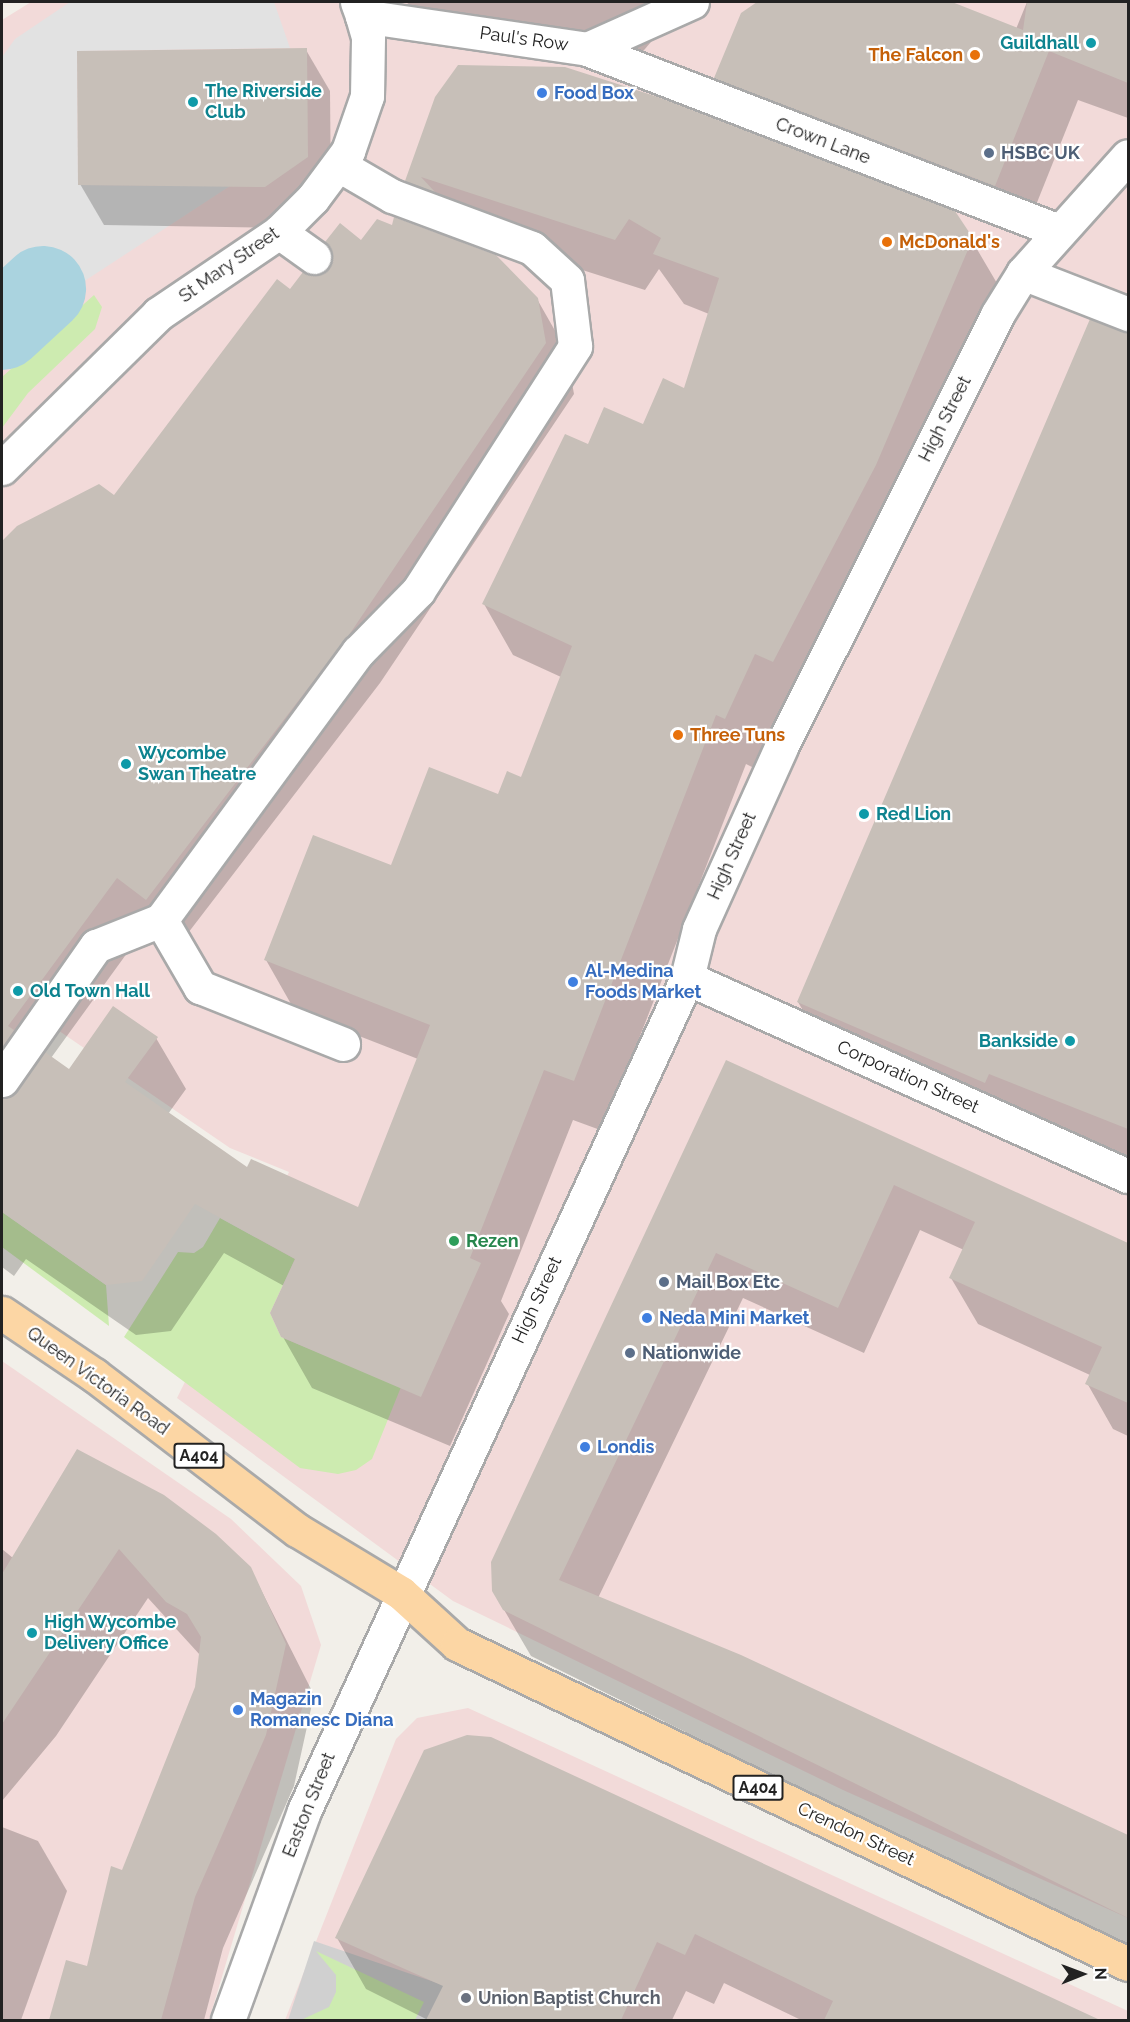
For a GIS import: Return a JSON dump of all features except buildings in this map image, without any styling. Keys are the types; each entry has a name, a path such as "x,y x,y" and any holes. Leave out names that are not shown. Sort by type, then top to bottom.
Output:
{"main road":[{"name":"Queen Victoria Road","path":"2,1313 94,1375 297,1530 401,1593"},
{"name":"Crendon Street","path":"401,1593 458,1644 480,1656 1128,1964"}],"street":[{"name":"Paul's Row","path":"360,9 587,49 692,2"},
{"name":"St Mary Street","path":"2,468 158,314 279,232 339,165 367,96 368,37 360,9"},
{"name":"Crown Lane","path":"587,49 1059,231"},
{"name":"High Street","path":"401,1593 687,978 699,929 781,747 1023,273 1128,156"},
{"path":"2,1080 96,946 161,920 358,652 418,591 576,346 567,280 532,248 392,196 339,165"},
{"path":"279,232 314,257"},
{"path":"1023,273 1128,314"},
{"path":"161,920 200,987 343,1044"},
{"name":"Corporation Street","path":"687,978 1128,1176"},
{"name":"Easton Street","path":"228,2020 304,1811 401,1593"}],"shaded area":[{"path":"31,2 1128,2 1128,1918 843,1790 453,1601 177,1398 289,1172 230,1148 49,1024 2,1092 2,351 27,327 2,294 2,20"},
{"name":"The Riverside Club","path":"70,2 274,2 290,48 77,51 78,185 230,186 60,297 30,274 6,287 2,282 2,57 15,39"},
{"path":"2,1361 231,1519 301,1586 321,1645 209,2020 2,2020"},
{"path":"468,1708 1128,2011 1128,2020 285,2020 396,1739 417,1718"},
{"path":"314,1941 496,2003 533,2020 288,2020"}],"green space":[{"path":"94,295 102,307 95,329 28,393 2,428 2,377"},
{"path":"2,1212 106,1285 109,1326 2,1247"},
{"path":"220,1218 295,1259 270,1313 281,1337 401,1387 372,1459 356,1470 338,1474 300,1468 124,1337 178,1252 194,1253 203,1247"},
{"path":"316,1951 424,2002 415,2020 301,2020 329,2007 336,1992 336,1975"}],"waterway":[{"path":"2,327 43,289"}],"place":[{"name":"Guildhall","path":"1091,43"},
{"name":"The Falcon","path":"975,55"},
{"name":"Food Box","path":"542,93"},
{"name":"The Riverside Club","path":"193,102"},
{"name":"HSBC UK","path":"989,153"},
{"name":"McDonald's","path":"887,242"},
{"name":"Three Tuns","path":"678,735"},
{"name":"Wycombe Swan Theatre","path":"126,764"},
{"name":"Red Lion","path":"864,814"},
{"name":"Al-Medina Foods Market","path":"573,982"},
{"name":"Old Town Hall","path":"18,991"},
{"name":"Bankside","path":"1070,1041"},
{"name":"Rezen","path":"454,1241"},
{"name":"Mail Box Etc","path":"664,1282"},
{"name":"Neda Mini Market","path":"647,1318"},
{"name":"Nationwide","path":"630,1353"},
{"name":"Londis","path":"585,1447"},
{"name":"High Wycombe Delivery Office","path":"32,1633"},
{"name":"Magazin Romanesc Diana","path":"238,1710"},
{"name":"Union Baptist Church","path":"466,1998"}]}
